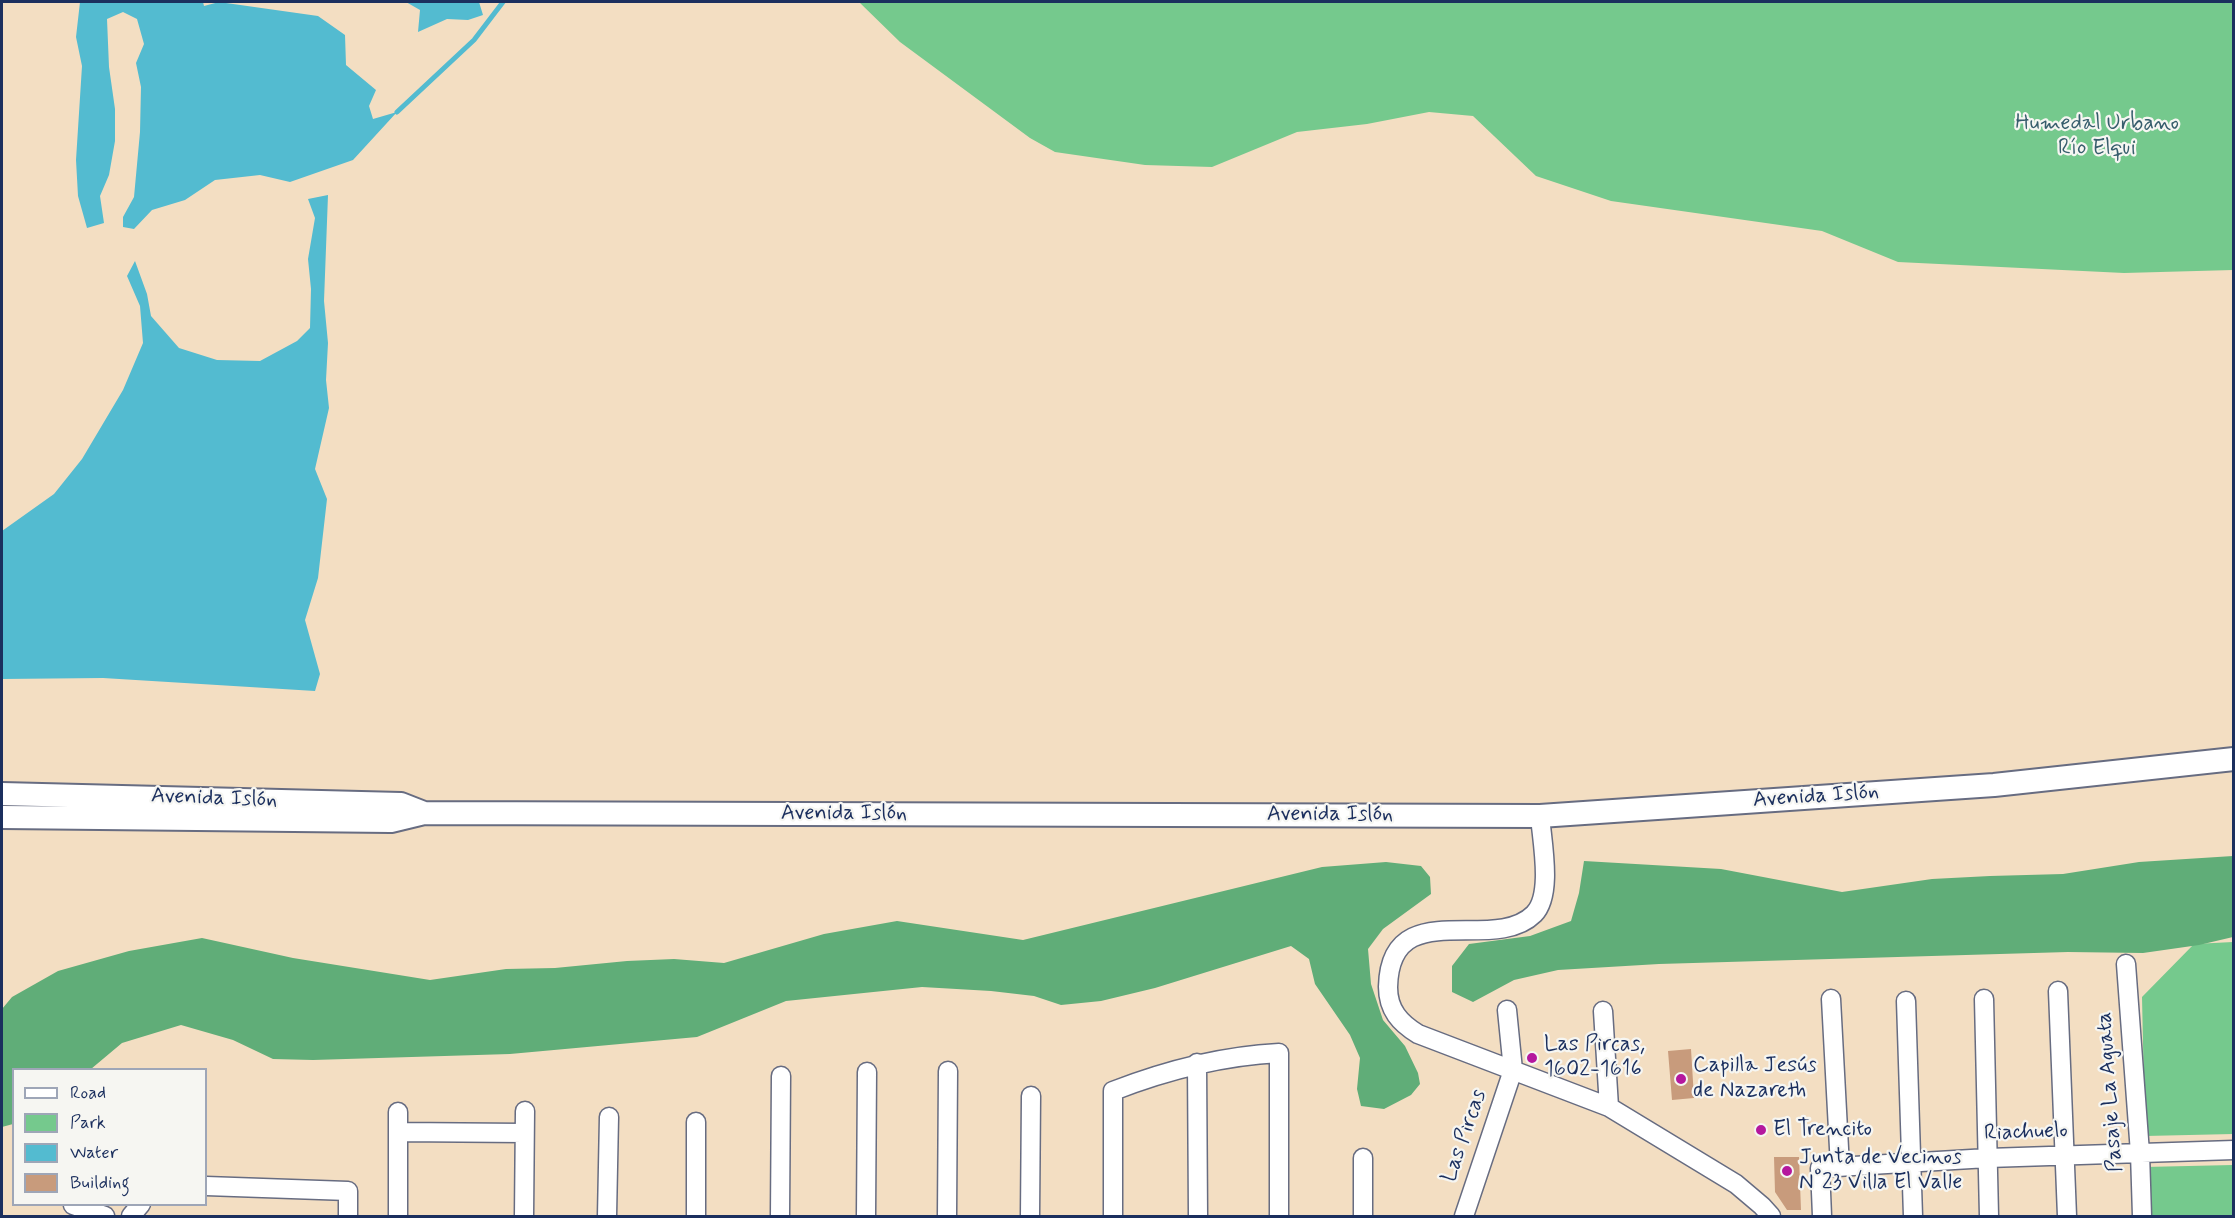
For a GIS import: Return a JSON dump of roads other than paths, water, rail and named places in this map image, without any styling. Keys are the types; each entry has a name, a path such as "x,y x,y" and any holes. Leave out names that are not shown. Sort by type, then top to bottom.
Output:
{"main road":[{"name":"Avenida Islón","path":"2,817 391,821 424,813 1540,816 1995,785 2234,759"},
{"name":"Avenida Islón","path":"2,794 400,804 424,813"}],"street":[{"path":"1540,816 1545,891 1541,905 1533,915 1519,924 1499,928 1432,932 1415,936 1403,944 1393,961 1389,976 1388,992 1393,1010 1402,1024 1426,1038 1609,1107 1736,1184 1771,1216"},
{"name":"Pasaje La Aguata","path":"2126,964 2140,1153 2142,1216"},
{"path":"2058,991 2067,1216"},
{"path":"1831,999 1840,1167"},
{"path":"1984,999 1989,1216"},
{"path":"1906,1001 1913,1216"},
{"path":"1508,1010 1513,1070"},
{"path":"1603,1011 1609,1107"},
{"path":"1113,1216 1113,1091 1153,1076 1197,1064 1256,1054 1279,1053 1279,1216"},
{"path":"1197,1064 1198,1216"},
{"name":"Las Pircas","path":"1464,1216 1513,1070"},
{"path":"947,1216 948,1071"},
{"path":"866,1216 867,1072"},
{"path":"780,1216 781,1076"},
{"path":"1030,1216 1031,1096"},
{"path":"524,1216 525,1111"},
{"path":"398,1112 398,1216"},
{"path":"607,1216 609,1117"},
{"path":"696,1122 696,1216"},
{"path":"398,1132 525,1132"},
{"name":"Riachuelo","path":"1822,1216 1820,1168 1988,1158 2234,1150"},
{"path":"1363,1158 1363,1216"},
{"path":"207,1186 348,1191 348,1216"},
{"path":"76,1206 105,1216"}],"water":[{"path":"80,2 203,2 204,6 219,2 318,16 345,35 346,65 376,90 369,106 373,119 397,112 353,160 290,182 260,175 215,180 185,200 152,210 134,229 123,227 123,217 134,197 140,132 141,87 136,63 144,44 137,19 123,12 107,19 109,67 115,109 115,141 109,175 100,196 104,223 87,228 78,196 76,160 82,66 76,37"},
{"path":"406,2 479,2 483,15 468,20 447,19 418,32 420,10"},
{"path":"328,195 324,301 328,343 326,380 329,408 315,469 327,499 318,578 305,620 320,674 315,691 103,678 2,679 2,531 54,494 82,459 123,390 143,343 140,306 127,276 135,261 147,294 151,316 179,348 217,360 260,361 297,341 310,328 311,289 308,259 315,218 308,199"}],"waterway":[{"path":"397,112 474,40 503,2"}],"place":[{"name":"Las Pircas, 1602-1616","path":"1532,1058"},
{"name":"Capilla Jesús de Nazareth","path":"1681,1079"},
{"name":"El Trencito","path":"1761,1130"},
{"name":"Junta de Vecinos N°23 Villa El Valle","path":"1787,1171"}],"park label":[{"name":"Humedal Urbano Río Elqui","path":"2097,136"}]}
